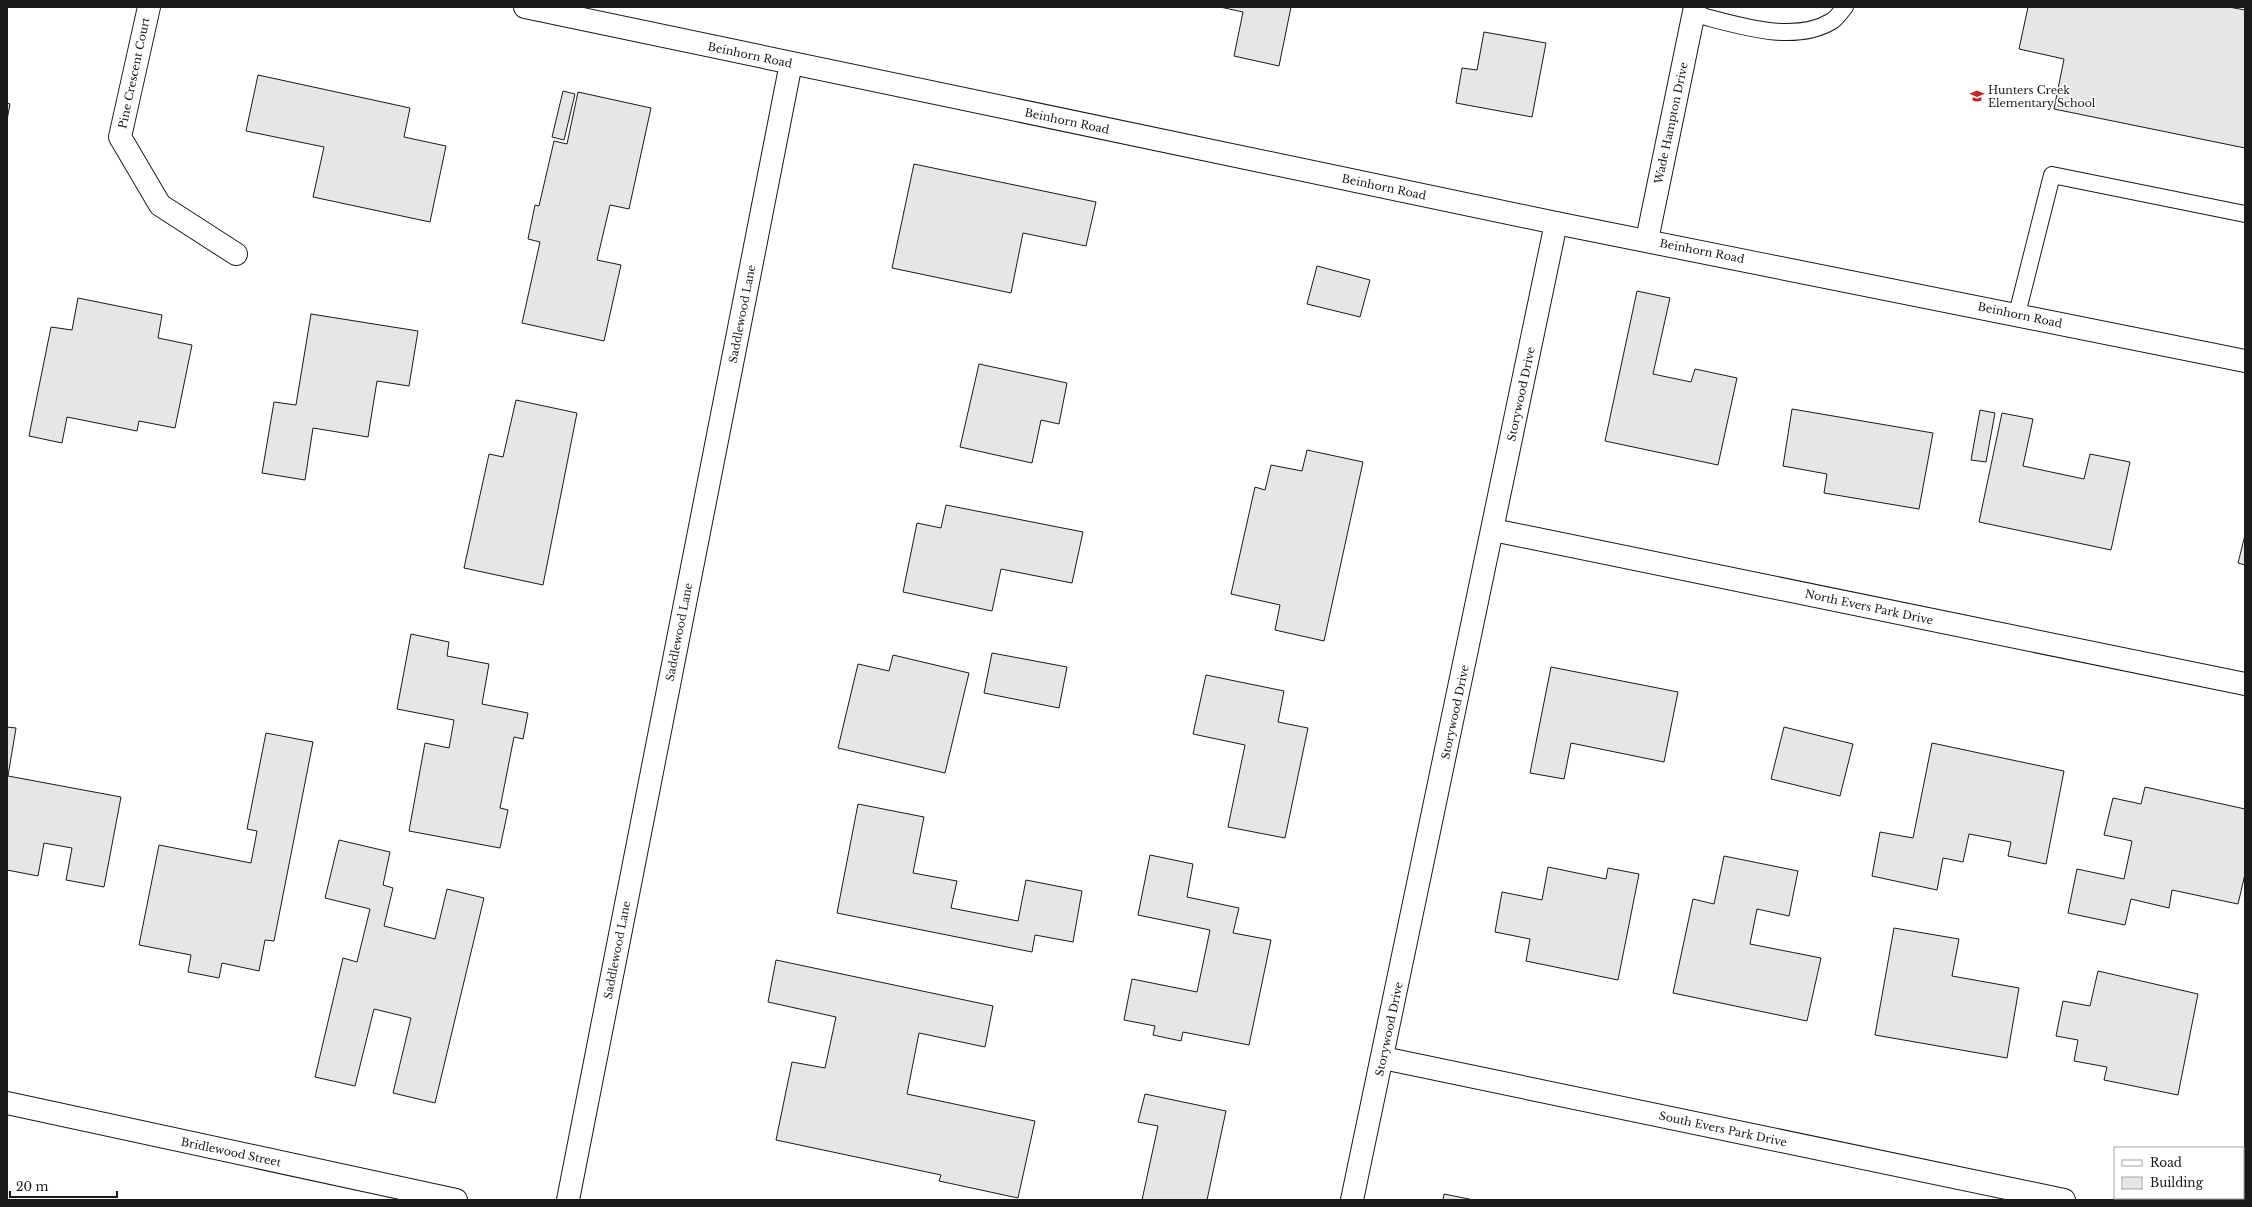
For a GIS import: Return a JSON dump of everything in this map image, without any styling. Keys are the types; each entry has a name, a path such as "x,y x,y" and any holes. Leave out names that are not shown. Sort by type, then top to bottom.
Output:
{"street":[{"name":"Pine Crescent Court","path":"149,7 120,137 160,205 236,254"},
{"name":"Beinhorn Road","path":"525,7 1556,223 2017,314 2245,361"},
{"name":"Wade Hampton Drive","path":"1647,240 1694,10"},
{"name":"Saddlewood Lane","path":"568,1200 790,63"},
{"name":"Storywood Drive","path":"1352,1200 1383,1058 1556,223"},
{"name":"North Evers Park Drive","path":"1493,530 2245,684"},
{"name":"South Evers Park Drive","path":"1383,1058 2064,1200"},
{"name":"Bridlewood Street","path":"7,1103 456,1200"}],"lane":[{"path":"1694,10 1762,31 1805,32 1833,20 1845,7"},
{"path":"2017,314 2052,175 2245,214"}],"building":[{"path":"1220,7 1291,7 1279,66 1234,56 1243,12"},
{"path":"2028,7 2229,7 2245,10 2245,148 2054,109 2064,59 2019,49"},
{"path":"1484,32 1546,43 1532,117 1456,103 1462,68 1477,70"},
{"path":"258,75 410,108 404,137 446,146 430,222 313,197 324,147 246,131"},
{"path":"563,91 575,94 564,140 552,137"},
{"path":"578,92 651,108 629,209 610,205 597,260 621,265 604,341 522,323 540,242 528,239 535,205 539,206 554,141 567,144"},
{"path":"7,103 10,104 7,120"},
{"path":"914,164 1096,202 1086,246 1023,233 1011,293 892,268"},
{"path":"1317,266 1370,280 1360,317 1307,304"},
{"path":"1637,291 1670,298 1653,374 1691,382 1695,369 1737,378 1718,465 1605,441"},
{"path":"78,298 162,315 158,338 192,345 175,428 139,421 137,431 67,417 62,443 29,436 51,327 72,330"},
{"path":"311,314 418,331 409,386 377,381 368,437 313,428 305,480 262,473 274,402 296,405"},
{"path":"979,364 1067,383 1059,424 1041,420 1032,463 960,447"},
{"path":"516,400 577,413 543,585 464,568 489,454 503,457"},
{"path":"1792,409 1933,433 1919,509 1824,493 1827,474 1783,466"},
{"path":"1980,410 1995,413 1986,462 1971,460"},
{"path":"2002,413 2033,419 2023,466 2084,479 2090,454 2130,462 2111,550 1979,522"},
{"path":"1307,450 1363,462 1324,641 1275,630 1280,605 1231,594 1255,487 1265,490 1271,465 1302,471"},
{"path":"946,505 1083,532 1072,583 1001,569 992,611 903,592 917,523 941,528"},
{"path":"2245,535 2245,565 2238,563"},
{"path":"411,634 449,642 447,656 489,664 482,704 528,713 523,739 514,737 500,808 508,810 500,848 409,831 425,743 449,748 454,720 397,709"},
{"path":"992,653 1067,667 1059,708 984,693"},
{"path":"893,655 969,673 945,773 838,748 858,664 889,671"},
{"path":"1551,667 1678,692 1664,762 1571,743 1564,779 1530,773"},
{"path":"1206,675 1284,691 1278,722 1308,728 1285,838 1228,827 1245,745 1193,734"},
{"path":"7,727 16,728 8,776 121,797 104,887 66,880 72,848 44,843 38,876 7,870"},
{"path":"1784,727 1853,744 1840,796 1771,779"},
{"path":"266,733 313,742 274,941 265,940 259,971 222,963 219,978 188,972 191,955 139,945 159,845 251,863 257,831 247,829"},
{"path":"1932,743 2064,771 2046,864 2008,856 2011,842 1969,834 1963,862 1943,858 1937,890 1872,876 1880,832 1913,838"},
{"path":"2145,787 2245,809 2245,874 2238,904 2172,890 2169,908 2131,899 2125,925 2068,913 2077,869 2124,879 2132,841 2104,835 2113,798 2141,804"},
{"path":"858,804 924,817 913,873 957,881 951,908 1018,921 1026,880 1082,891 1073,942 1035,935 1032,952 837,913"},
{"path":"339,840 390,852 383,885 393,888 384,926 435,939 447,889 484,898 435,1103 393,1093 411,1018 374,1009 355,1086 315,1077 343,958 357,962 370,909 325,898"},
{"path":"1150,855 1193,864 1187,897 1239,908 1233,933 1271,940 1249,1045 1183,1032 1181,1041 1153,1035 1155,1026 1124,1020 1132,979 1197,992 1210,930 1138,915"},
{"path":"1724,856 1798,871 1789,916 1757,909 1750,944 1821,958 1807,1021 1673,993 1693,899 1714,904"},
{"path":"1548,867 1606,879 1608,868 1639,874 1618,980 1526,961 1530,939 1495,932 1502,892 1542,900"},
{"path":"1894,928 1959,939 1952,976 2019,988 2007,1058 1875,1035"},
{"path":"776,960 993,1006 985,1047 919,1033 907,1094 1035,1121 1018,1198 939,1181 941,1175 776,1140 792,1062 825,1068 836,1017 768,1002"},
{"path":"2098,971 2198,994 2178,1095 2104,1080 2107,1067 2074,1061 2078,1040 2056,1036 2063,1001 2090,1006"},
{"path":"1145,1094 1226,1111 1207,1200 1142,1200 1158,1126 1138,1122"},
{"path":"1444,1194 1474,1200 1443,1200"}],"place":[{"name":"Hunters Creek Elementary School","path":"1977,96"}]}
